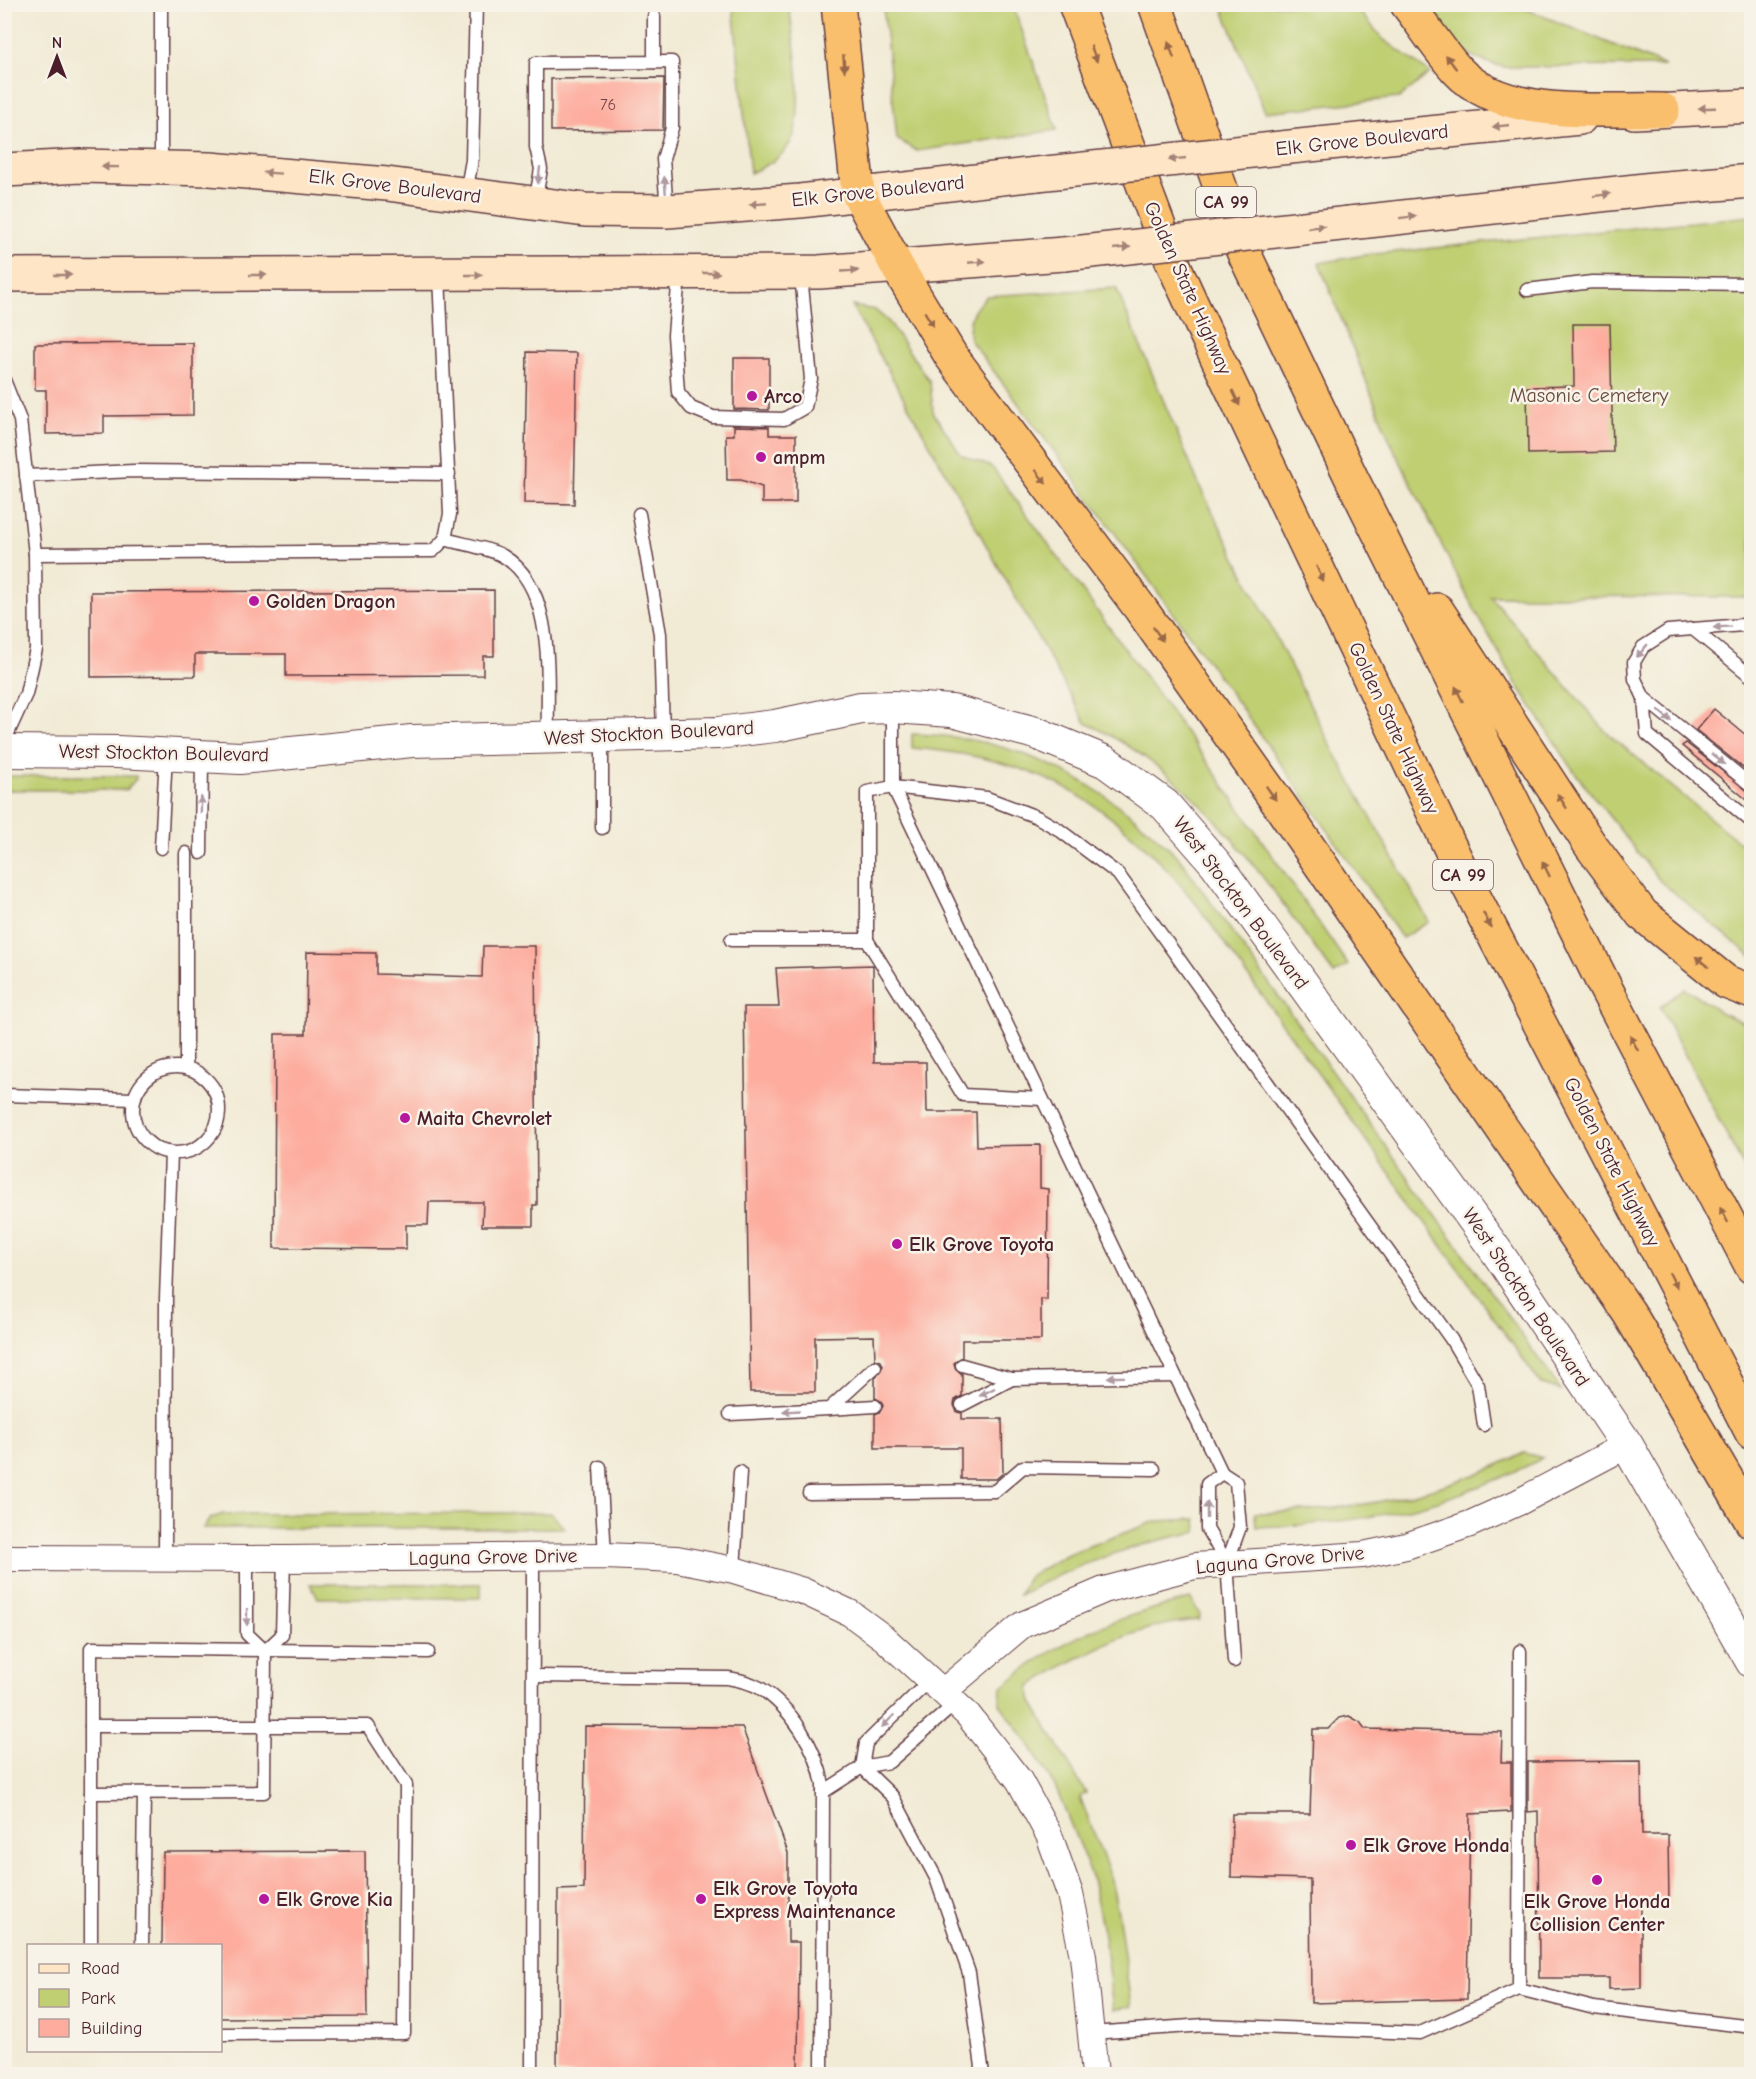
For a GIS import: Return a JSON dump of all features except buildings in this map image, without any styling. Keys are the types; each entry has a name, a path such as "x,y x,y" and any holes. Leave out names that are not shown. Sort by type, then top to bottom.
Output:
{"highway":[{"path":"838,4 858,193 898,268 951,356 1147,617 1308,846 1629,1313 1752,1522"},
{"name":"Golden State Highway","path":"1076,4 1172,261 1185,289 1468,885 1752,1433"},
{"name":"CA 99","path":"1155,4 1243,251 1351,477 1605,987 1752,1267"},
{"path":"1407,4 1458,72 1485,92 1534,107 1663,110"},
{"path":"1351,477 1591,846 1642,914 1726,982 1752,992"}],"main road":[{"name":"Elk Grove Boulevard","path":"4,170 81,166 309,176 585,210 668,211 800,201 1319,144 1663,110 1752,106"},
{"path":"4,275 439,275 801,272 898,268 1064,254 1654,189 1752,181"}],"street":[{"name":"West Stockton Boulevard","path":"4,751 117,752 240,758 412,741 730,732 775,726 861,708 893,707 952,711 1036,733 1106,762 1164,805 1216,864 1406,1125 1497,1252 1627,1445 1752,1662"},
{"name":"Laguna Grove Drive","path":"943,1691 1022,1625 1058,1607 1104,1590 1195,1566 1363,1555 1406,1546 1470,1524 1519,1502 1627,1445"},
{"name":"Laguna Grove Drive","path":"4,1558 284,1559 606,1556 677,1559 734,1570 803,1591 850,1613 884,1638 943,1691 994,1745 1012,1771 1049,1835 1073,1905 1083,1956 1095,2074"}],"lane":[{"path":"161,4 161,168"},
{"path":"466,194 472,160 476,4"},
{"path":"654,16 654,62"},
{"path":"535,204 540,169 536,147 536,63 672,62 672,128 663,159 668,211"},
{"path":"679,273 674,335 678,392 691,408 713,417 784,419 805,407 811,379 801,272"},
{"path":"35,554 433,551 445,540 450,514 439,275"},
{"path":"1527,290 1592,282 1752,284"},
{"path":"4,380 20,420 35,554 36,649 26,694 4,742"},
{"path":"26,476 134,471 449,474"},
{"path":"639,514 660,634 663,735"},
{"path":"445,540 503,556 529,581 543,614 548,737"},
{"path":"1752,629 1743,625 1668,631 1643,647 1634,662 1635,680 1644,698 1647,734 1752,822"},
{"path":"1693,629 1752,677"},
{"path":"1644,698 1752,786"},
{"path":"893,707 893,787 1222,1473 1236,1482 1240,1527 1227,1563 1234,1661"},
{"path":"602,736 602,828"},
{"path":"161,848 166,755"},
{"path":"201,853 202,757"},
{"path":"1042,1099 963,1095 867,940 867,792 893,787 987,798 1037,817 1058,829 1118,874 1451,1339 1478,1385 1484,1425"},
{"path":"186,853 186,1068"},
{"path":"731,940 867,940"},
{"path":"169,1067 186,1068 200,1074 212,1086 219,1109 213,1133 195,1149 171,1153 148,1144 134,1123 134,1099 147,1078 169,1067"},
{"path":"4,1095 134,1099"},
{"path":"165,1558 166,1299 171,1153"},
{"path":"962,1365 1012,1380 1175,1376"},
{"path":"829,1409 875,1367"},
{"path":"962,1405 1012,1380"},
{"path":"730,1414 875,1406"},
{"path":"600,1467 606,1556"},
{"path":"809,1493 995,1491 1023,1467 1154,1469"},
{"path":"734,1570 740,1472"},
{"path":"1222,1473 1208,1484 1208,1529 1227,1563"},
{"path":"532,2074 533,1557"},
{"path":"91,1793 264,1792 265,1651 247,1634 247,1559"},
{"path":"265,1651 282,1635 284,1559"},
{"path":"91,1944 91,1648 428,1652"},
{"path":"1518,1989 1520,1651"},
{"path":"534,1676 728,1678 750,1682 762,1688 797,1725 820,1767 823,1792 822,2074"},
{"path":"823,1792 862,1767 889,1762 943,1691"},
{"path":"862,1767 866,1743 943,1691"},
{"path":"91,1726 368,1726 406,1785 404,2033 222,2034"},
{"path":"862,1767 893,1797 936,1878 969,1973 983,2074"},
{"path":"142,1944 144,1793"},
{"path":"1091,2033 1205,2025 1420,2033 1518,1989 1594,2008 1752,2026"}],"green space":[{"path":"733,5 789,5 796,55 798,114 795,131 790,143 778,158 750,173"},
{"path":"883,5 1013,5 1057,130 917,151 897,139"},
{"path":"1221,5 1354,5 1383,39 1430,73 1399,98 1265,112"},
{"path":"1429,5 1516,5 1665,66 1504,67 1477,58 1458,46"},
{"name":"Masonic Cemetery","path":"1751,216 1751,597 1490,596 1606,732 1751,852 1751,956 1660,881 1576,774 1516,683 1468,598 1390,441 1319,263 1365,255"},
{"path":"1116,288 1199,485 1331,746 1429,922 1402,938 1190,636 970,340 969,327 972,316 987,296"},
{"path":"852,306 875,310 889,322 930,382 933,412 961,455 992,467 1206,760 1348,965 1334,974 1254,865 1196,800 1163,771 1127,745 1086,723"},
{"path":"912,734 951,737 989,744 1024,754 1058,769 1090,786 1121,807 1179,858 1561,1390 1541,1384 1197,905 1167,870 1137,840 1106,814 1073,792 1038,775 1000,762 958,753 912,748"},
{"path":"5,776 136,776 136,779 126,790 5,790"},
{"path":"1685,988 1722,1013 1751,1026 1751,1181 1660,1007"},
{"path":"1524,1453 1543,1458 1507,1475 1438,1501 1369,1517 1333,1522 1256,1527 1255,1513 1327,1509 1393,1499 1458,1481"},
{"path":"551,1513 565,1528 203,1528 210,1519 223,1514"},
{"path":"1196,1519 1197,1532 1105,1556 1019,1595 1029,1576 1068,1554 1156,1521"},
{"path":"310,1584 481,1584 481,1598 318,1598"},
{"path":"1191,1599 1200,1615 1199,1620 1132,1634 1089,1652 1029,1687 1032,1702 1086,1793 1080,1797 1110,1875 1119,1918 1131,2007 1113,2010 1104,1936 1091,1874 1055,1786 1027,1741 1000,1704 1001,1688 1045,1655 1090,1631 1138,1613"}],"place":[{"name":"Arco","path":"752,396"},
{"name":"ampm","path":"761,457"},
{"name":"Golden Dragon","path":"254,601"},
{"name":"Maita Chevrolet","path":"405,1118"},
{"name":"Elk Grove Toyota","path":"897,1244"},
{"name":"Elk Grove Honda","path":"1351,1845"},
{"name":"Elk Grove Honda Collision Center","path":"1597,1880"},
{"name":"Elk Grove Kia","path":"264,1899"},
{"name":"Elk Grove Toyota Express Maintenance","path":"701,1899"}]}
